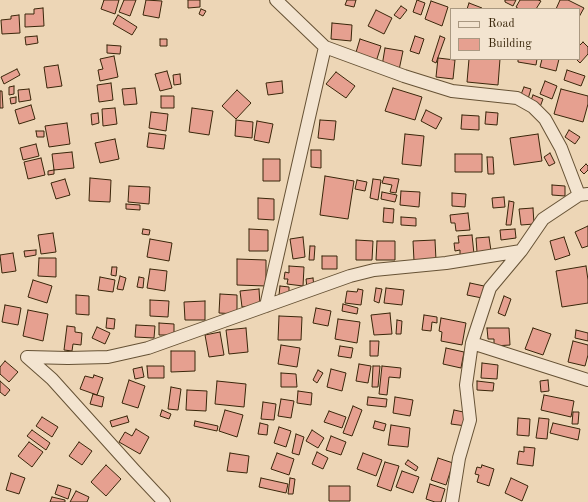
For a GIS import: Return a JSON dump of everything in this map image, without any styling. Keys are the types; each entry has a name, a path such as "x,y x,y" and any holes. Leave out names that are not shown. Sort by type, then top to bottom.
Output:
{"street":[{"path":"276,0 325,47 404,76 452,91 517,98 534,107 545,119 583,194 543,219 521,251 490,288 472,343 466,385 470,420 459,458 452,502"},
{"path":"266,306 325,47"},
{"path":"164,502 52,379 27,357 68,358 108,356 148,348 350,276 374,270 446,263 521,251"},
{"path":"472,343 588,380"}],"building":[{"path":"104,0 119,0 115,14 101,9"},
{"path":"124,0 136,0 130,16 119,12"},
{"path":"146,0 162,1 159,18 143,15"},
{"path":"188,0 200,0 200,7 188,8"},
{"path":"347,0 356,0 354,7 345,5"},
{"path":"417,0 425,3 421,15 413,12"},
{"path":"505,0 516,0 513,6 505,2"},
{"path":"520,0 541,1 537,8 516,7"},
{"path":"560,0 568,0 584,8 580,15 580,8 556,8"},
{"path":"431,1 448,7 442,26 425,19"},
{"path":"469,3 482,8 467,8"},
{"path":"401,6 407,10 400,19 394,15"},
{"path":"43,8 44,26 25,27 25,14 34,14 34,9"},
{"path":"201,9 206,11 203,16 199,14"},
{"path":"376,10 392,18 384,34 368,26"},
{"path":"19,15 20,33 2,34 1,20 11,19 11,16"},
{"path":"118,15 137,27 132,35 113,24"},
{"path":"332,23 352,25 351,41 331,39"},
{"path":"37,36 38,43 26,45 25,37"},
{"path":"415,36 424,39 419,54 410,51"},
{"path":"440,36 445,38 436,63 432,61"},
{"path":"160,39 167,39 167,46 160,46"},
{"path":"360,39 381,46 375,65 354,59"},
{"path":"583,42 588,47 588,54 580,63 577,60 580,60 580,45"},
{"path":"107,45 121,46 120,54 107,53"},
{"path":"385,48 403,51 399,70 382,66"},
{"path":"114,56 118,77 100,81 98,70 103,69 100,59"},
{"path":"438,58 455,60 453,79 436,77"},
{"path":"469,60 500,60 498,85 467,82"},
{"path":"518,60 537,60 536,65 518,62"},
{"path":"542,60 559,60 556,71 540,67"},
{"path":"58,65 62,86 47,88 44,67"},
{"path":"17,69 20,75 4,84 1,77"},
{"path":"567,70 585,76 581,86 564,80"},
{"path":"167,71 172,88 160,91 155,74"},
{"path":"336,72 355,86 346,98 326,84"},
{"path":"180,74 181,84 174,85 173,75"},
{"path":"282,81 283,93 268,95 266,83"},
{"path":"545,81 557,86 552,99 540,94"},
{"path":"111,83 113,100 99,102 97,85"},
{"path":"14,86 14,94 9,95 9,87"},
{"path":"524,87 531,89 528,99 520,97"},
{"path":"135,88 137,104 124,105 122,89"},
{"path":"393,88 422,97 415,120 385,111"},
{"path":"29,89 31,100 19,102 18,90"},
{"path":"561,89 588,96 588,104 583,122 554,114"},
{"path":"237,90 251,103 236,119 222,106"},
{"path":"0,91 2,91 3,108 0,108"},
{"path":"533,95 543,99 540,107 530,103"},
{"path":"161,96 174,96 174,108 161,108"},
{"path":"16,97 16,103 11,104 10,98"},
{"path":"31,105 35,119 19,124 15,110"},
{"path":"115,108 117,124 103,126 102,109"},
{"path":"192,108 213,111 209,135 189,132"},
{"path":"426,110 442,118 436,129 421,121"},
{"path":"151,112 168,114 166,131 149,128"},
{"path":"486,112 498,113 497,125 485,124"},
{"path":"98,113 99,123 92,125 91,114"},
{"path":"462,115 479,116 479,130 461,129"},
{"path":"236,120 253,122 252,138 235,136"},
{"path":"320,120 336,121 334,140 318,138"},
{"path":"257,121 273,124 269,143 254,140"},
{"path":"67,123 70,144 49,147 45,126"},
{"path":"569,130 580,137 575,144 565,137"},
{"path":"36,131 44,131 44,137 37,137"},
{"path":"149,133 166,135 164,149 147,147"},
{"path":"405,134 424,136 421,166 402,164"},
{"path":"538,134 542,161 514,165 510,138"},
{"path":"115,139 119,159 100,163 95,143"},
{"path":"36,144 39,156 23,160 20,148"},
{"path":"311,150 321,150 321,168 311,167"},
{"path":"72,152 74,168 54,170 52,154"},
{"path":"550,153 555,163 549,166 544,157"},
{"path":"455,154 482,154 482,172 455,172"},
{"path":"487,157 493,157 494,174 488,174"},
{"path":"41,158 45,175 28,179 24,162"},
{"path":"263,159 280,159 280,181 263,181"},
{"path":"586,164 588,166 588,170 584,174 580,170"},
{"path":"54,170 54,174 48,175 48,171"},
{"path":"325,176 354,181 348,219 320,215"},
{"path":"384,177 399,179 396,193 390,192 392,185 382,183"},
{"path":"90,178 111,180 110,202 89,201"},
{"path":"65,179 70,195 56,199 51,183"},
{"path":"373,179 381,180 378,200 370,198"},
{"path":"357,180 367,182 365,191 355,189"},
{"path":"552,185 565,186 565,196 552,195"},
{"path":"129,186 150,187 149,204 128,202"},
{"path":"401,191 420,192 419,207 400,205"},
{"path":"382,192 397,195 395,202 381,199"},
{"path":"452,193 466,194 465,207 452,206"},
{"path":"504,197 505,207 493,208 492,198"},
{"path":"258,198 274,199 274,220 258,219"},
{"path":"509,201 514,202 511,225 506,225"},
{"path":"126,204 140,205 140,210 126,209"},
{"path":"384,208 394,209 393,223 383,222"},
{"path":"533,208 534,224 521,225 519,209"},
{"path":"468,213 470,230 456,231 455,223 451,223 450,215"},
{"path":"401,217 416,218 416,226 401,225"},
{"path":"588,226 588,246 582,248 575,232"},
{"path":"143,229 150,230 149,235 142,234"},
{"path":"249,229 268,230 268,251 249,251"},
{"path":"515,229 516,238 501,240 500,230"},
{"path":"53,233 56,252 41,254 38,235"},
{"path":"472,235 474,254 460,255 460,250 455,251 454,243 459,243 458,236"},
{"path":"303,237 305,257 293,259 290,239"},
{"path":"489,237 491,251 477,252 476,238"},
{"path":"564,237 570,255 555,260 550,241"},
{"path":"150,239 172,243 169,261 147,257"},
{"path":"356,240 373,241 372,260 356,260"},
{"path":"435,240 436,260 414,261 413,241"},
{"path":"377,241 395,241 395,260 376,260"},
{"path":"310,246 315,246 314,260 309,260"},
{"path":"36,250 36,255 25,257 24,251"},
{"path":"13,253 16,271 2,273 0,255"},
{"path":"322,256 337,256 337,269 322,269"},
{"path":"39,258 56,258 56,277 38,276"},
{"path":"237,259 266,260 266,286 237,285"},
{"path":"289,266 304,267 303,286 287,284 288,279 284,279 285,272 289,273"},
{"path":"586,266 588,280 588,303 562,307 556,271"},
{"path":"112,267 117,267 116,276 111,275"},
{"path":"150,269 167,271 165,291 147,288"},
{"path":"120,276 126,278 123,290 117,289"},
{"path":"100,277 115,280 113,292 98,290"},
{"path":"139,277 144,278 143,288 137,287"},
{"path":"313,278 314,287 307,288 306,279"},
{"path":"33,280 52,286 47,303 28,297"},
{"path":"470,283 484,286 482,298 467,295"},
{"path":"280,286 289,287 289,296 279,295"},
{"path":"376,288 382,289 379,303 374,301"},
{"path":"386,288 404,290 402,305 384,303"},
{"path":"259,289 260,305 242,307 240,291"},
{"path":"358,289 363,290 361,305 345,303 347,291 357,292"},
{"path":"220,294 237,295 237,314 219,313"},
{"path":"76,295 89,296 89,315 76,314"},
{"path":"504,296 511,299 505,316 498,313"},
{"path":"150,300 169,301 168,317 150,316"},
{"path":"205,301 205,320 185,320 184,302"},
{"path":"343,304 358,308 357,314 342,311"},
{"path":"5,305 21,308 18,325 2,322"},
{"path":"316,308 331,311 328,326 313,323"},
{"path":"28,310 48,314 43,341 23,336"},
{"path":"390,313 392,334 374,335 371,315"},
{"path":"424,315 437,317 437,323 432,322 431,331 422,330"},
{"path":"279,316 302,317 301,340 278,340"},
{"path":"107,318 115,319 114,329 106,328"},
{"path":"441,318 466,323 462,345 441,341 442,332 439,331"},
{"path":"338,319 360,322 357,343 335,339"},
{"path":"397,320 402,321 401,334 396,334"},
{"path":"159,323 174,324 174,335 159,335"},
{"path":"136,325 155,326 154,338 135,337"},
{"path":"67,326 75,327 75,332 82,333 81,345 73,344 72,351 64,350"},
{"path":"97,327 110,333 105,344 92,338"},
{"path":"246,328 248,352 229,354 226,330"},
{"path":"487,328 509,328 510,345 494,346 494,339 488,339"},
{"path":"533,328 551,334 543,355 525,349"},
{"path":"576,330 588,333 588,341 575,338"},
{"path":"220,332 224,355 209,357 205,335"},
{"path":"370,341 379,341 378,356 370,356"},
{"path":"573,341 588,345 588,355 585,366 568,362"},
{"path":"281,345 300,348 297,367 278,364"},
{"path":"340,346 353,348 351,358 338,356"},
{"path":"446,348 464,352 461,368 443,364"},
{"path":"171,351 195,351 195,371 171,372"},
{"path":"5,361 18,372 9,382 0,374 0,367"},
{"path":"482,363 498,365 497,379 481,378"},
{"path":"359,364 371,366 368,383 356,381"},
{"path":"147,366 164,366 164,378 148,378"},
{"path":"373,366 380,366 378,387 372,387"},
{"path":"382,366 401,368 400,378 389,377 387,395 379,394"},
{"path":"142,367 144,377 135,379 133,369"},
{"path":"331,369 346,373 342,391 327,387"},
{"path":"318,370 323,373 317,383 313,380"},
{"path":"281,373 296,374 297,387 281,387"},
{"path":"94,375 103,378 97,395 80,389 85,376 93,378"},
{"path":"129,380 145,386 138,408 122,403"},
{"path":"548,380 549,391 541,392 540,381"},
{"path":"0,381 10,390 5,396 0,392"},
{"path":"217,381 246,384 244,407 215,404"},
{"path":"477,381 494,383 493,391 477,390"},
{"path":"171,387 181,389 178,410 168,409"},
{"path":"187,390 207,391 206,411 186,410"},
{"path":"298,391 312,393 311,405 297,403"},
{"path":"93,394 104,397 102,407 90,404"},
{"path":"544,395 574,401 571,417 541,410"},
{"path":"368,397 387,399 386,407 367,405"},
{"path":"395,397 413,400 410,416 393,413"},
{"path":"281,399 294,401 291,418 278,416"},
{"path":"263,402 276,404 274,420 261,419"},
{"path":"353,406 362,410 352,436 343,433"},
{"path":"162,410 171,414 169,419 160,416"},
{"path":"225,410 243,415 237,437 219,431"},
{"path":"454,410 468,413 466,426 451,424"},
{"path":"329,411 346,417 342,428 324,422"},
{"path":"573,412 579,412 578,424 572,424"},
{"path":"127,416 129,422 112,427 110,421"},
{"path":"42,417 58,427 52,437 36,426"},
{"path":"518,418 530,419 529,436 517,435"},
{"path":"539,418 549,419 547,439 536,438"},
{"path":"195,421 218,426 217,431 194,426"},
{"path":"375,421 386,424 384,431 373,428"},
{"path":"260,423 268,425 267,435 258,434"},
{"path":"553,423 580,429 578,440 550,433"},
{"path":"391,425 410,428 408,447 388,445"},
{"path":"279,427 291,431 286,447 274,443"},
{"path":"136,429 149,437 140,454 119,442 125,432 132,436"},
{"path":"32,430 50,443 46,450 27,436"},
{"path":"312,430 324,438 318,448 306,441"},
{"path":"296,434 304,437 299,455 292,453"},
{"path":"331,436 346,442 341,455 326,450"},
{"path":"29,442 43,452 32,467 18,456"},
{"path":"79,442 92,451 82,465 69,456"},
{"path":"524,447 535,448 533,466 517,464 519,451 524,452"},
{"path":"317,452 328,458 323,469 312,464"},
{"path":"230,453 249,456 247,473 227,471"},
{"path":"277,453 294,459 289,475 271,469"},
{"path":"363,453 382,460 376,476 357,469"},
{"path":"438,458 453,463 446,485 431,480"},
{"path":"408,460 418,467 416,471 405,464"},
{"path":"385,462 399,466 391,491 377,486"},
{"path":"106,465 121,479 106,496 91,482"},
{"path":"482,465 494,469 489,486 477,482 479,475 475,474 477,467 481,468"},
{"path":"402,471 419,477 413,493 396,487"},
{"path":"11,473 25,478 19,494 6,490"},
{"path":"261,478 288,484 286,493 259,487"},
{"path":"290,478 295,479 293,494 288,494"},
{"path":"511,478 528,486 522,501 505,493"},
{"path":"430,484 445,489 441,502 426,499"},
{"path":"58,485 71,489 68,499 55,494"},
{"path":"329,486 350,486 350,501 329,501"},
{"path":"76,491 89,497 87,502 70,502"},
{"path":"52,497 65,500 65,502 50,502"}]}
